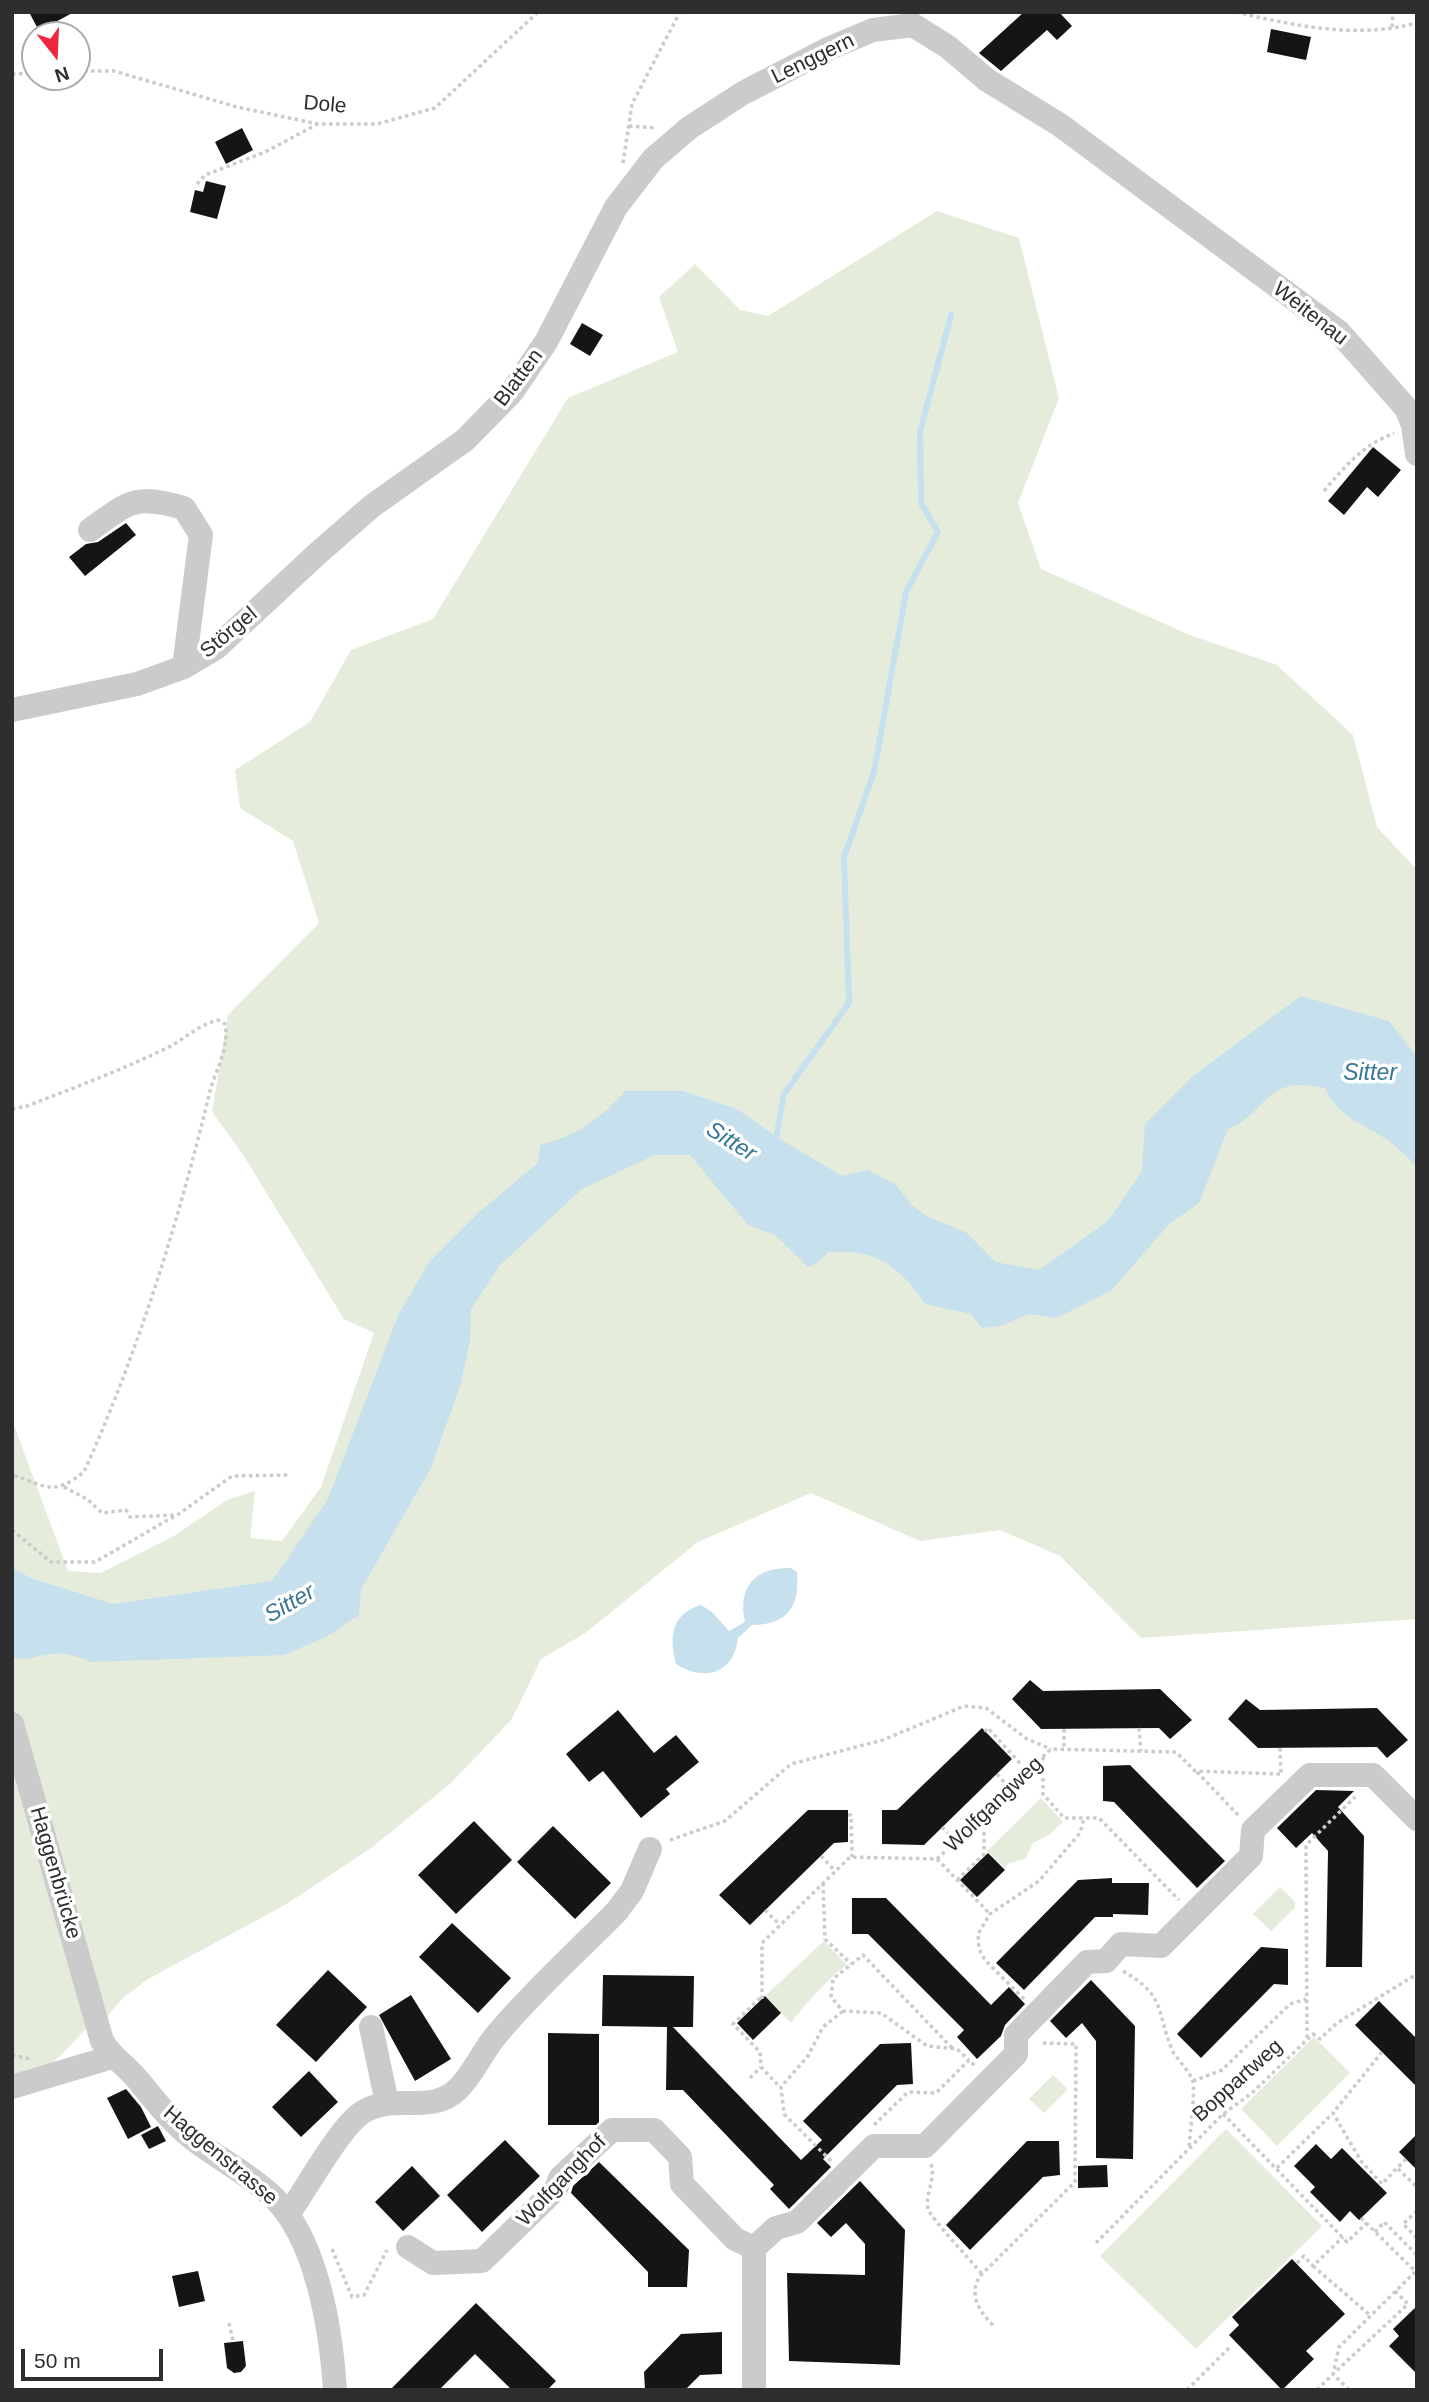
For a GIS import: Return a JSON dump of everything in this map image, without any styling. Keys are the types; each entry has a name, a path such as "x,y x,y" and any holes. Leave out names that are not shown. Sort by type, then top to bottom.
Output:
{"street":[{"name":"Lenggern","path":"616,207 653,159 689,128 743,93 830,48 873,30 913,25 948,47 987,80 1060,125 1265,279"},
{"name":"Blatten","path":"372,506 465,440 512,392 546,342 616,207"},
{"name":"Weitenau","path":"1265,279 1339,332 1406,408 1415,424 1417,454"},
{"path":"90,530 129,501 157,500 184,508 201,535 184,667"},
{"name":"Störgel","path":"12,710 137,684 184,667 216,648 372,506"},
{"name":"Haggenbrücke","path":"12,1724 97,2022"},
{"path":"754,2390 754,2248 776,2228 797,2222 874,2146 925,2146 1016,2054 1016,2035 1087,1962 1106,1961 1121,1944 1161,1946 1251,1856 1253,1830 1310,1775 1366,1784 1417,1819"},
{"path":"288,2214 344,2132 363,2112 387,2103 428,2105 444,2099 459,2088 499,2032 617,1911 632,1891 650,1849"},
{"name":"Haggenstrasse","path":"97,2022 112,2057 131,2071 167,2116 196,2141 250,2177 273,2196 288,2214 311,2265 326,2316 334,2390"},
{"path":"372,2026 387,2103"},
{"path":"12,2087 112,2057"},
{"name":"Wolfganghof","path":"408,2247 433,2263 482,2261 556,2189 560,2178 612,2130 654,2130 680,2157 682,2184 735,2239 754,2248"}],"path":[{"name":"Dole","path":"91,71 114,71 237,107 318,124 377,124 435,108 538,12"},
{"path":"622,166 632,104 680,12"},
{"path":"1236,12 1306,28 1350,31 1417,23"},
{"path":"1392,12 1392,26"},
{"path":"197,184 205,175 265,152 318,124"},
{"path":"1324,491 1355,454 1372,442 1415,424"},
{"path":"12,1109 27,1106 142,1060 206,1023 218,1020 225,1024 228,1037 211,1087 189,1180 152,1295 84,1472 64,1488"},
{"path":"12,1475 42,1488 64,1488 87,1499 102,1513 126,1510 130,1517 177,1515"},
{"path":"12,1530 51,1562 94,1562 177,1515 233,1476 289,1475"},
{"path":"650,1849 725,1821 791,1764 883,1740 964,1706 986,1708 1027,1739 1051,1749"},
{"path":"985,1732 988,1728 1028,1772"},
{"path":"1139,1728 1141,1751"},
{"path":"1064,1729 1064,1749"},
{"path":"1280,1748 1281,1774"},
{"name":"Wolfgangweg","path":"852,1857 937,1859 1051,1749 1176,1752 1253,1830"},
{"path":"1043,1757 1043,1794 1063,1818 1099,1818 1192,1914"},
{"path":"1195,1771 1310,1775"},
{"path":"997,1774 1010,1789"},
{"path":"1307,2039 1306,1845 1366,1784"},
{"path":"957,1880 985,1855 984,1814"},
{"path":"834,2164 784,2114 780,2087 761,2067 760,2052 733,2024 762,1998 762,1943 852,1857 851,1815 848,1815"},
{"path":"1026,2001 981,1955 978,1934 990,1914 1039,1881 1080,1833 1084,1818"},
{"path":"942,1827 955,1842"},
{"path":"821,1856 835,1871"},
{"path":"937,1859 990,1914"},
{"path":"823,1883 825,1939 851,1964"},
{"path":"765,1910 780,1924"},
{"path":"843,2011 831,1997 831,1983 835,1976 863,1955 952,2048 977,2067 985,2060"},
{"path":"1106,1961 1138,1980 1154,1995 1161,2007 1173,2051 1193,2081 1189,2148"},
{"name":"Boppartweg","path":"1096,2243 1223,2114 1252,2093 1307,2039 1313,2034 1320,2039 1337,2023 1417,1974"},
{"path":"1193,2081 1222,2070 1290,2004 1306,1999"},
{"path":"780,2087 808,2056 825,2024 843,2011 878,2013 931,2049 952,2048"},
{"path":"993,2325 975,2300 975,2285 982,2274 1074,2182 1076,2044 1016,2042"},
{"path":"1277,2168 1333,2113 1382,2052"},
{"path":"871,2128 908,2092 936,2093 969,2060"},
{"path":"750,2078 761,2067"},
{"path":"1333,2113 1361,2161 1382,2184 1406,2159"},
{"path":"1223,2114 1347,2242 1367,2223"},
{"path":"932,2168 934,2175 928,2203 931,2214 964,2249 982,2274"},
{"path":"1397,2168 1417,2187"},
{"path":"1417,2211 1404,2224 1417,2238"},
{"path":"1333,2374 1339,2347 1416,2273 1362,2218"},
{"path":"1375,2232 1384,2222 1417,2255"},
{"path":"1313,2266 1343,2237"},
{"path":"331,2246 352,2297 364,2295 388,2248 408,2247"},
{"path":"1297,2263 1304,2256 1371,2316"},
{"path":"1317,2390 1408,2304 1395,2291"},
{"path":"229,2323 233,2341"},
{"path":"1187,2390 1231,2346"},
{"path":"1333,2374 1349,2390"}],"green space":[{"path":"937,211 1019,238 1059,398 1018,503 1041,569 1190,635 1277,665 1353,735 1377,827 1417,870 1417,1619 1141,1638 1060,1556 1000,1530 920,1541 811,1493 698,1542 584,1634 541,1659 512,1719 451,1783 371,1848 285,1905 148,1979 123,1998 103,2021 91,2024 49,2067 12,2077 12,1420 68,1571 101,1573 174,1536 227,1500 255,1491 250,1538 282,1541 321,1487 374,1333 344,1319 242,1153 212,1112 228,1015 319,923 293,841 240,808 235,770 310,722 351,650 433,619 568,398 678,352 659,297 695,264 740,310 768,316"},
{"path":"1041,1798 1063,1822 1049,1835 1033,1843 1025,1859 1009,1863 1005,1868 987,1851"},
{"path":"1280,1887 1295,1902 1295,1908 1271,1931 1253,1914"},
{"path":"824,1941 847,1965 826,1983 791,2023 765,1996"},
{"path":"1314,2037 1350,2073 1277,2146 1241,2109"},
{"path":"1053,2075 1068,2089 1044,2113 1029,2099"},
{"path":"1226,2129 1322,2226 1196,2349 1100,2256"}],"water":[{"name":"Sitter","path":"1301,996 1389,1021 1417,1057 1417,1167 1389,1141 1341,1110 1325,1088 1289,1086 1268,1097 1241,1122 1228,1129 1199,1203 1169,1224 1112,1290 1057,1318 1029,1314 1001,1326 982,1328 971,1314 925,1304 906,1279 885,1262 873,1257 859,1253 828,1252 819,1262 808,1267 775,1235 748,1225 690,1155 655,1155 582,1189 500,1265 471,1309 470,1340 461,1383 431,1468 361,1589 359,1615 326,1637 284,1655 90,1662 61,1654 27,1659 12,1657 12,1568 31,1578 113,1604 272,1581 328,1499 399,1313 430,1261 478,1213 538,1163 540,1145 576,1132 607,1110 625,1091 683,1091 737,1109 780,1139 842,1176 868,1170 895,1184 911,1204 926,1216 967,1233 995,1262 1039,1270 1108,1221 1142,1171 1145,1124 1193,1076"},
{"path":"791,1568 797,1572 794,1604 775,1622 752,1625 738,1638 731,1660 724,1667 707,1673 697,1673 676,1664 673,1636 683,1614 701,1605 712,1612 729,1631 745,1622 744,1598 752,1581 768,1571"}],"building":[{"path":"29,12 74,12 57,21 34,21"},
{"path":"1024,12 1059,12 1072,26 1057,40 1047,30 1001,71 979,53"},
{"path":"1271,29 1311,37 1306,60 1267,52"},
{"path":"242,128 253,150 226,164 215,142"},
{"path":"206,181 226,186 217,219 190,212 195,190 203,192"},
{"path":"582,323 603,335 590,356 570,344"},
{"path":"1373,447 1401,470 1378,497 1367,487 1344,515 1328,501"},
{"path":"126,523 136,535 85,576 69,557 86,544 98,542"},
{"path":"1030,1680 1043,1691 1160,1689 1192,1720 1170,1739 1159,1728 1041,1729 1012,1699"},
{"path":"1246,1699 1260,1710 1377,1708 1408,1740 1387,1758 1377,1747 1258,1748 1228,1719"},
{"path":"618,1710 654,1753 676,1735 699,1762 666,1789 670,1794 641,1818 603,1771 589,1782 566,1754"},
{"path":"982,1728 1012,1759 924,1845 882,1844 882,1810 897,1810"},
{"path":"1130,1765 1225,1861 1197,1888 1114,1802 1103,1801 1103,1766"},
{"path":"1316,1790 1354,1791 1338,1807 1364,1836 1362,1967 1326,1967 1328,1851 1312,1833 1296,1848 1277,1828"},
{"path":"808,1810 848,1810 848,1842 834,1843 750,1925 719,1895"},
{"path":"474,1821 512,1860 456,1914 418,1875"},
{"path":"553,1826 611,1883 575,1919 517,1862"},
{"path":"988,1853 1005,1870 977,1897 960,1880"},
{"path":"1112,1878 1112,1883 1149,1883 1148,1915 1113,1914 1113,1917 1095,1917 1024,1990 996,1963 1078,1880"},
{"path":"852,1898 886,1898 991,2005 1009,1987 1025,2004 1005,2025 1001,2036 977,2059 957,2037 964,2030 868,1934 852,1934"},
{"path":"452,1923 511,1978 478,2013 419,1957"},
{"path":"1261,1947 1288,1949 1288,1985 1274,1984 1201,2058 1177,2034"},
{"path":"328,1970 367,2007 316,2062 276,2025"},
{"path":"603,1975 694,1976 693,2027 673,2027 801,2160 822,2140 803,2121 880,2044 911,2043 913,2084 897,2085 823,2159 831,2167 789,2209 770,2189 774,2185 683,2090 666,2090 667,2027 602,2026"},
{"path":"1091,1980 1135,2026 1133,2159 1096,2158 1096,2041 1082,2023 1066,2038 1050,2021"},
{"path":"411,1995 451,2059 415,2081 379,2015"},
{"path":"765,1996 781,2013 753,2040 737,2023"},
{"path":"1379,2001 1417,2039 1417,2087 1355,2025"},
{"path":"548,2033 599,2034 599,2122 596,2125 548,2125"},
{"path":"309,2071 338,2102 301,2137 272,2107"},
{"path":"126,2089 141,2107 151,2127 128,2139 107,2098"},
{"path":"158,2126 166,2141 149,2149 141,2135"},
{"path":"1417,2134 1417,2170 1399,2152"},
{"path":"505,2140 540,2176 482,2232 447,2195"},
{"path":"1027,2141 1059,2141 1060,2175 1043,2177 970,2250 946,2225"},
{"path":"1316,2144 1331,2159 1342,2148 1387,2193 1359,2220 1350,2211 1340,2222 1310,2192 1315,2187 1294,2166"},
{"path":"599,2162 689,2250 687,2287 648,2287 648,2272 571,2193 573,2186"},
{"path":"1107,2165 1108,2187 1078,2188 1078,2166"},
{"path":"412,2166 440,2196 403,2231 375,2202"},
{"path":"860,2181 905,2230 900,2365 789,2361 787,2273 865,2275 865,2244 846,2223 831,2237 817,2223"},
{"path":"1292,2259 1345,2314 1306,2351 1314,2359 1282,2390 1229,2335 1239,2325 1232,2317"},
{"path":"198,2271 205,2301 179,2307 172,2276"},
{"path":"476,2303 556,2381 547,2390 512,2390 475,2354 439,2390 390,2390"},
{"path":"1417,2306 1417,2374 1389,2346 1399,2336 1393,2329"},
{"path":"722,2332 722,2374 700,2375 685,2390 645,2390 644,2372 681,2334"},
{"path":"243,2341 246,2366 241,2372 234,2373 227,2368 224,2343"}],"waterway":[{"path":"775,1144 784,1094 849,1003 844,857 874,772 906,592 938,532 921,503 920,432 951,315"}]}
